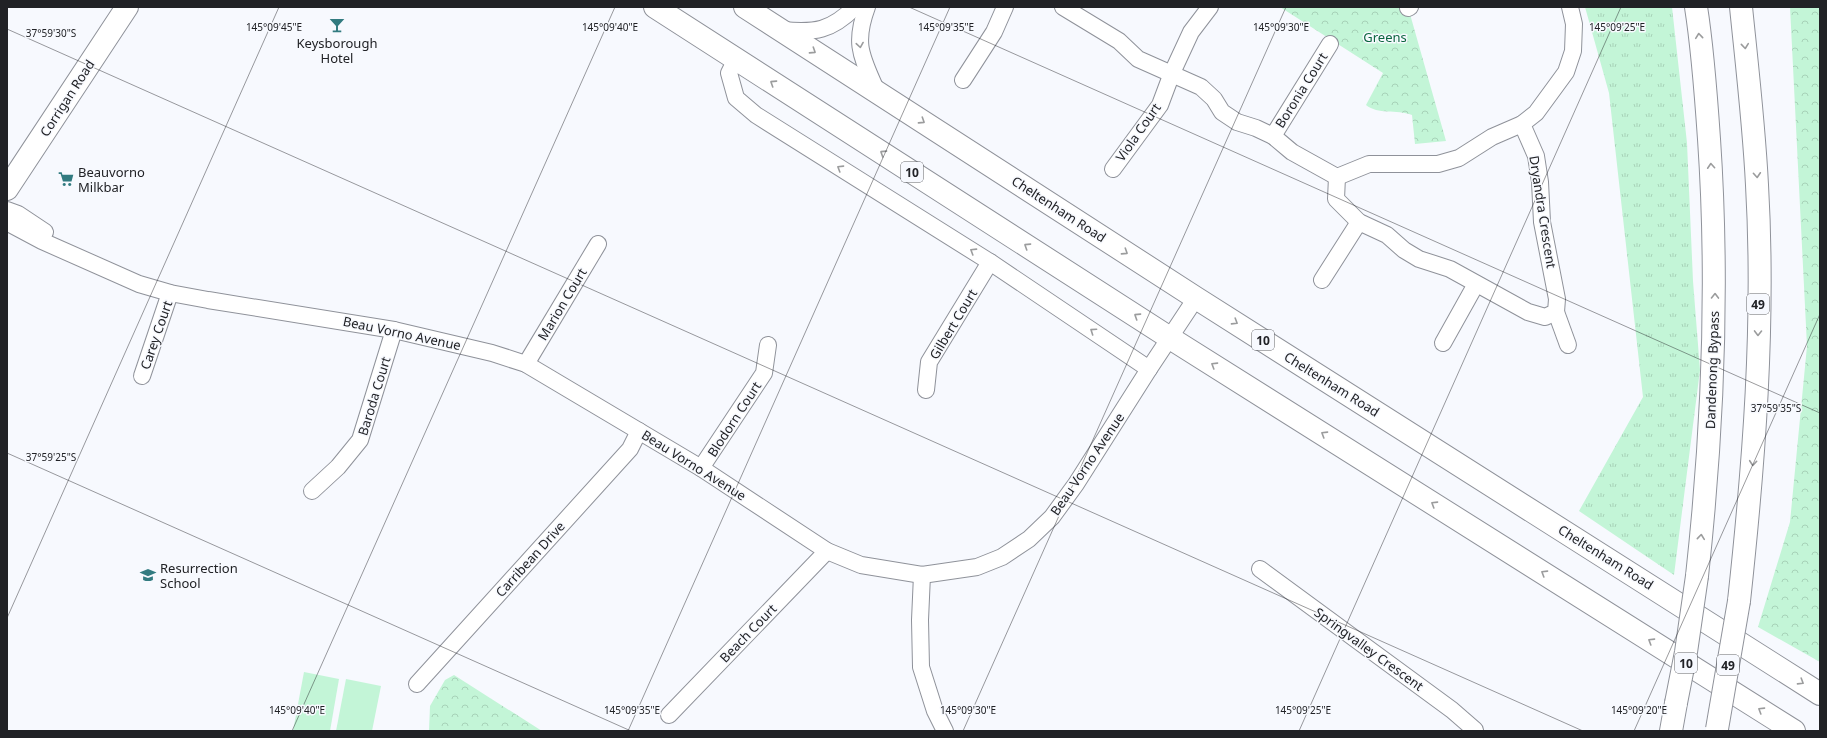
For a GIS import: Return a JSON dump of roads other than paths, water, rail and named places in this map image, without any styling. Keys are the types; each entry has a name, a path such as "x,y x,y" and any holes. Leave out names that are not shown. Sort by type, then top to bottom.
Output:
{"main road":[{"name":"Corrigan Road","path":"7,189 127,7"},
{"name":"10","path":"655,7 1170,338 1794,731"},
{"name":"Cheltenham Road","path":"745,7 1196,298 1820,694"},
{"name":"Dandenong Bypass","path":"1671,731 1686,652 1697,576 1712,408 1715,276 1713,200 1707,114 1696,7"},
{"name":"49","path":"1717,730 1739,601 1754,453 1757,401 1759,274 1758,185 1741,7"}],"street":[{"path":"780,30 810,32 823,29 836,23 855,7"},
{"path":"867,7 859,36 867,69 877,92"},
{"path":"963,80 994,32 1005,7"},
{"path":"1063,7 1119,41 1138,58 1201,86 1214,99 1222,112 1237,122 1256,128 1273,136 1292,152 1337,177"},
{"name":"Viola Court","path":"1113,169 1160,105 1172,73 1191,32 1210,7"},
{"path":"1337,177 1369,164 1438,164 1459,158 1492,137 1522,124 1536,113 1566,72 1573,51 1574,24 1570,7"},
{"name":"Boronia Court","path":"1273,136 1330,44"},
{"path":"736,59 729,73 734,94 756,115 990,262 1149,369"},
{"name":"Dryandra Crescent","path":"1522,124 1536,156 1540,182 1542,222 1557,299 1556,312 1568,345"},
{"path":"1337,177 1336,199 1360,222 1387,235 1404,250 1419,259 1450,269 1528,312 1545,317 1556,312"},
{"name":"Beau Vorno Avenue","path":"7,210 18,214 43,230 71,253"},
{"name":"Beau Vorno Avenue","path":"7,219 12,225 24,231 139,284 170,293 394,330 492,352 526,364 701,468 827,551 861,565 922,575 977,567 1002,557 1029,540 1052,517 1076,484 1196,298"},
{"path":"1322,280 1360,222"},
{"name":"Marion Court","path":"526,364 598,244"},
{"name":"Gilbert Court","path":"926,390 930,362 990,262"},
{"path":"1443,343 1476,284"},
{"name":"Carey Court","path":"142,376 170,293"},
{"name":"Baroda Court","path":"312,491 338,468 360,440 394,330"},
{"name":"Blodorn Court","path":"701,468 764,373 768,345"},
{"name":"Carribean Drive","path":"417,684 630,450 639,431"},
{"name":"Beach Court","path":"669,714 827,551"},
{"name":"Springvalley Crescent","path":"1260,569 1452,710 1475,730 1474,731"},
{"path":"922,575 920,620 921,667 935,711 945,731"}],"place":[{"name":"Keysborough Hotel","path":"337,25"},
{"name":"Beauvorno Milkbar","path":"66,179"},
{"name":"Resurrection School","path":"148,575"}],"park label":[{"name":"Greens","path":"1385,37"}]}
